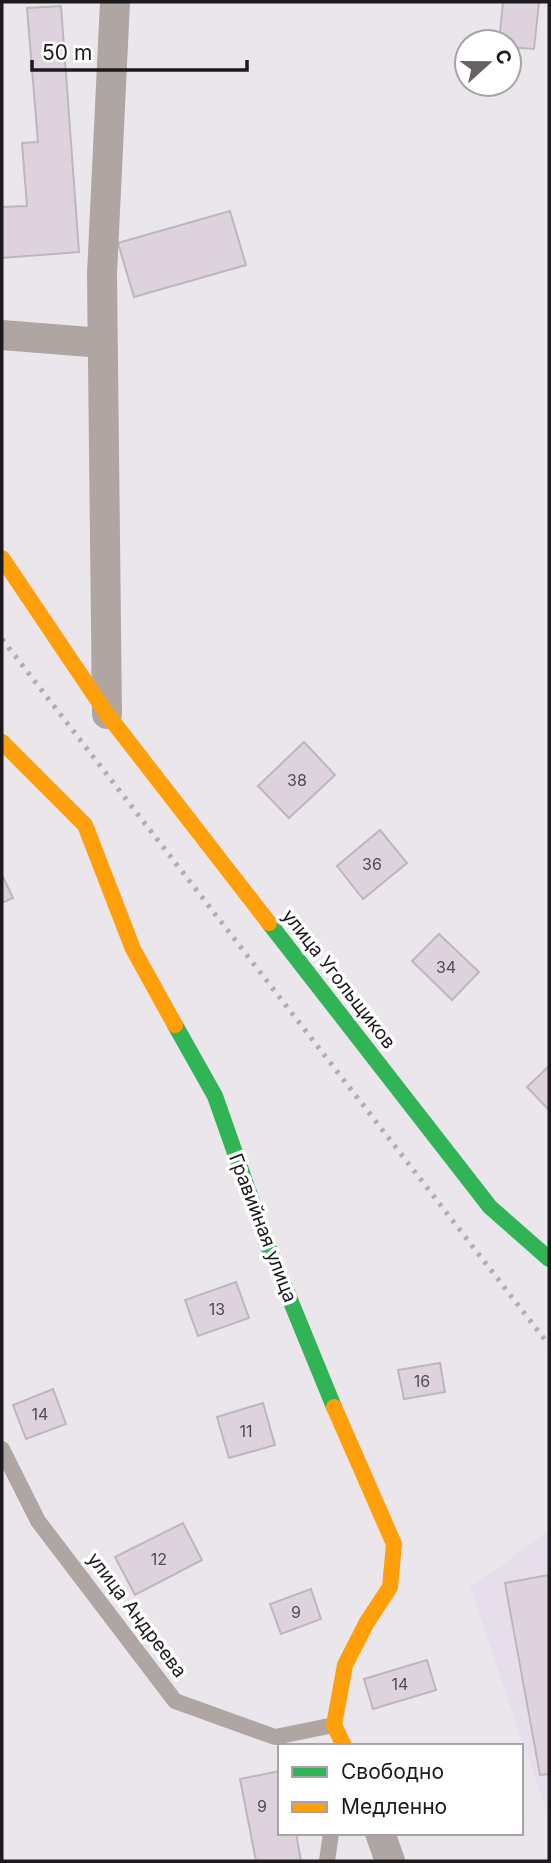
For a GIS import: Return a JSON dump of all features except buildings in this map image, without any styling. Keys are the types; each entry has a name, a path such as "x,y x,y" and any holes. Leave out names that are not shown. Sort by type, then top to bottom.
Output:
{"street":[{"path":"107,714 102,274 115,2"},
{"path":"2,335 102,343"},
{"name":"улица Угольщиков","path":"2,558 107,714 489,1208 549,1259"},
{"name":"Гравийная улица","path":"2,742 85,825 133,949 215,1097 266,1241 356,1461 394,1544 390,1587 367,1622 345,1665 334,1725"},
{"path":"334,1725 343,1744"},
{"path":"381,1835 390,1861"}],"lane":[{"name":"улица Андреева","path":"2,1449 38,1521 175,1701 275,1737 334,1725"},
{"path":"327,1861 331,1835"}],"shaded area":[{"path":"549,1531 549,1819 470,1588"}],"railway":[{"path":"2,639 549,1345"}],"traffic: fast":[{"path":"269,923 490,1207 549,1259"},
{"path":"175,1025 215,1096 266,1241 334,1407"}],"traffic: slow":[{"path":"2,558 107,714 269,923"},
{"path":"2,742 85,825 133,949 175,1025"},
{"path":"334,1407 394,1544 390,1587 367,1622 345,1665 334,1725 343,1744"}]}
